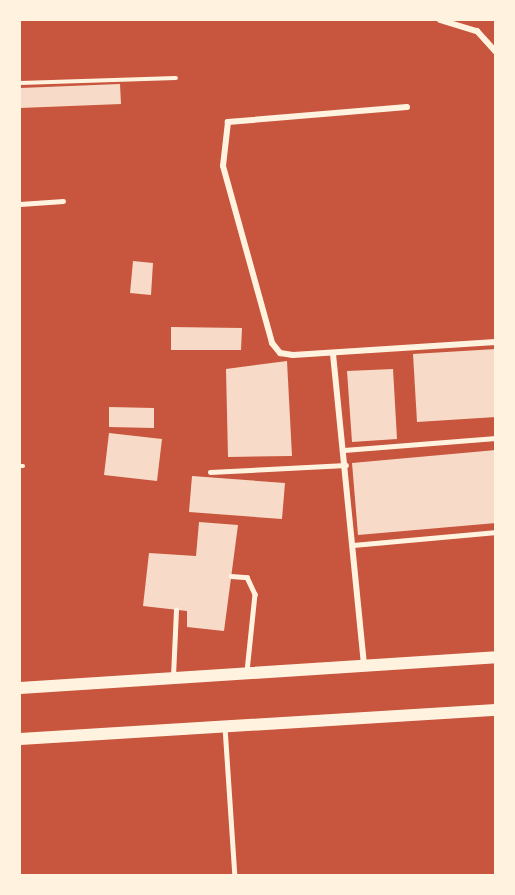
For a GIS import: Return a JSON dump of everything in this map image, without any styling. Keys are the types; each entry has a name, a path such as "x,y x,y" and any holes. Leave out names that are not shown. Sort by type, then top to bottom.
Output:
{"main road":[{"path":"20,688 495,657"},
{"path":"20,739 495,710"}],"street":[{"path":"440,20 477,31 495,52"},
{"path":"407,107 228,122 224,166 272,343 280,353 333,354 419,343 495,342"},
{"path":"333,354 364,665"}],"lane":[{"path":"20,204 63,201"},
{"path":"344,450 495,438"},
{"path":"210,472 345,465"},
{"path":"353,545 495,532"},
{"path":"231,576 247,577 255,594 247,672"},
{"path":"173,678 176,610"},
{"path":"225,727 235,876"}],"path":[{"path":"20,83 176,78"}],"building":[{"path":"120,84 121,104 20,108 20,88"},
{"path":"133,261 153,263 151,295 130,293"},
{"path":"171,327 242,328 241,350 171,350"},
{"path":"496,349 496,417 417,422 413,354"},
{"path":"287,361 292,456 228,457 226,369"},
{"path":"393,369 397,439 352,442 347,371"},
{"path":"109,407 154,408 154,428 109,427"},
{"path":"109,433 162,439 157,481 104,475"},
{"path":"496,450 496,523 358,535 352,463"},
{"path":"192,476 285,483 282,519 189,512"},
{"path":"199,522 238,525 224,631 187,627 187,611 143,606 149,553 196,556"}]}
